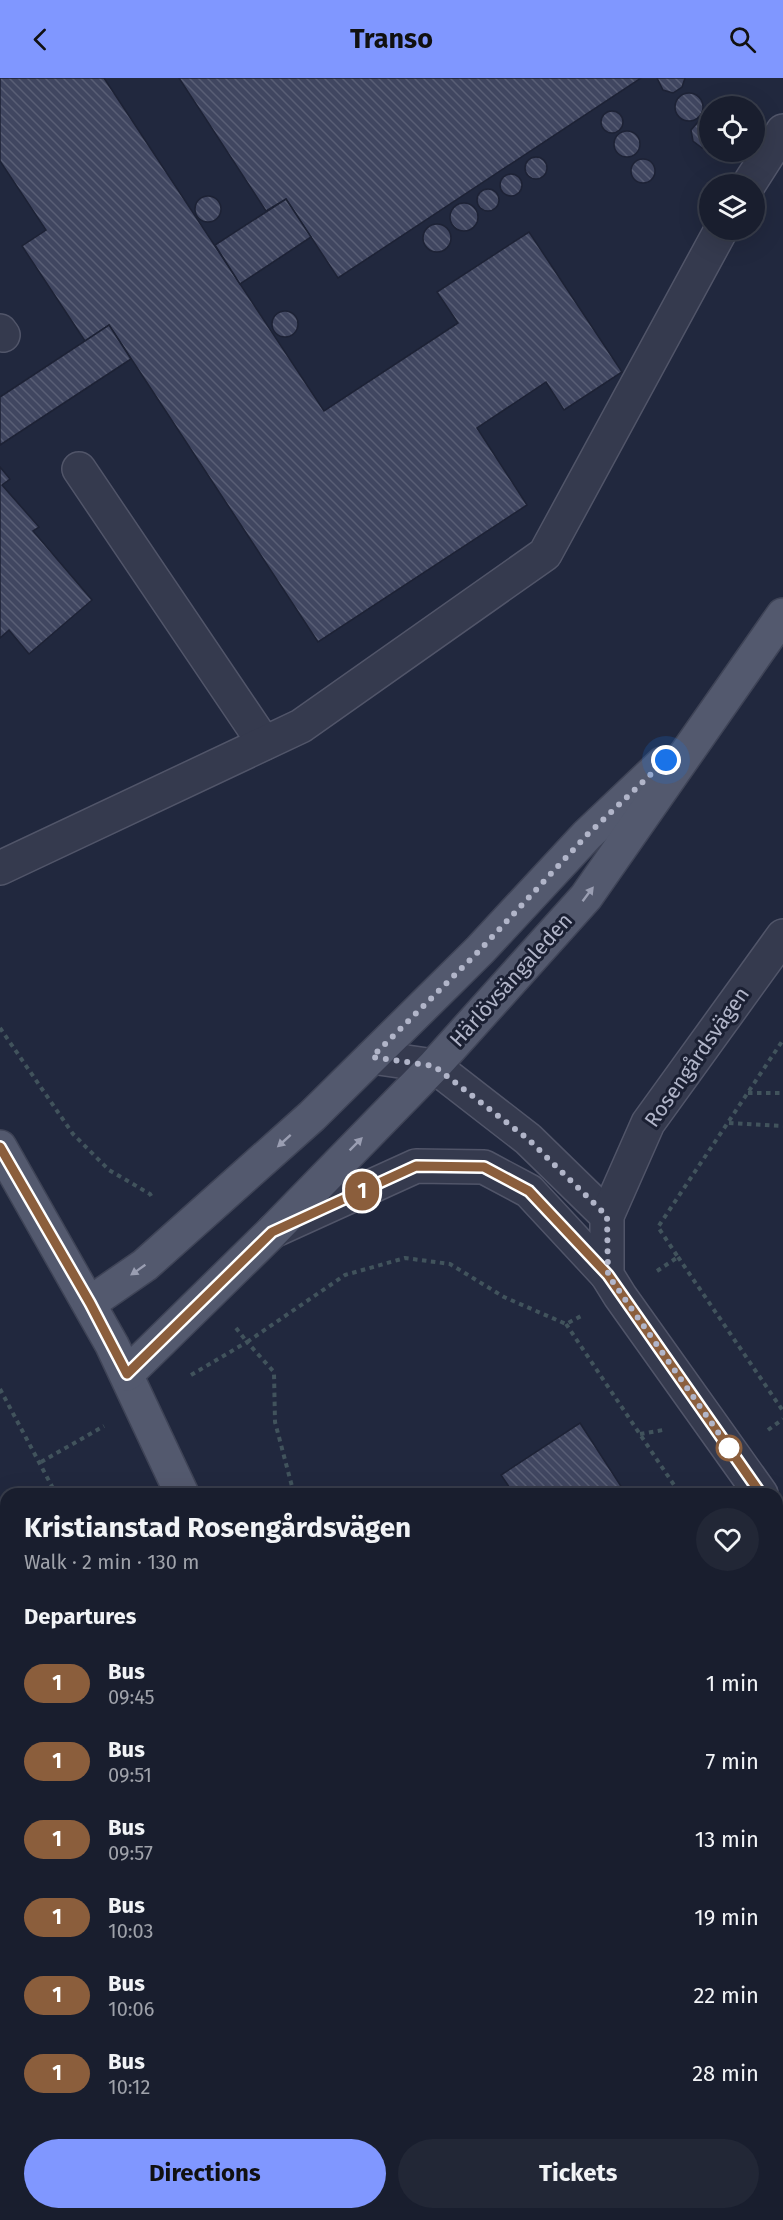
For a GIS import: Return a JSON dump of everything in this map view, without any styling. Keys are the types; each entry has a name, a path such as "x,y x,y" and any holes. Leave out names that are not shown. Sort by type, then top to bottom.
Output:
{"main road":[{"name":"Härlövsängaleden","path":"127,1374 272,1232 434,1066 586,897 783,615"},
{"name":"Härlövsängaleden","path":"90,1303 145,1265 312,1116 480,950 587,835 714,715"},
{"path":"0,1147 90,1303 127,1374 179,1488"}],"street":[{"path":"755,174 783,131"},
{"path":"0,868 301,726 545,554 716,240"},
{"path":"80,469 264,743"},
{"name":"Rosengårdsvägen","path":"607,1216 648,1123 783,936"},
{"path":"372,1057 434,1066 528,1139 607,1216 614,1285"},
{"path":"272,1232 416,1166 484,1167 529,1191 614,1285 757,1488"}],"path":[{"path":"0,1028 73,1134 109,1170 150,1194 171,1242"},
{"path":"783,1040 658,1227 783,1412"},
{"path":"747,1093 783,1093"},
{"path":"728,1123 783,1126"},
{"path":"566,1324 614,1285 678,1257"},
{"path":"247,1342 345,1275 405,1258 450,1264 504,1297 566,1324 676,1488"},
{"path":"209,1293 274,1372 275,1422 292,1488"},
{"path":"0,1389 53,1488"}],"building":[{"path":"0,78 104,78 324,411 458,323 437,292 529,232 622,372 564,410 546,382 477,428 527,505 318,642 109,325 85,341 22,246 46,230 0,161"},
{"path":"179,78 641,78 338,278 286,199 266,211"},
{"path":"657,78 685,78 682,87 673,93 663,90"},
{"path":"684,94 694,94 699,97 699,117 689,121 684,120 676,112 676,102"},
{"path":"608,111 616,111 623,118 623,126 616,133 608,133 601,126 601,118"},
{"path":"698,122 699,146 693,141 691,130"},
{"path":"627,131 636,135 640,144 636,153 627,157 618,153 614,144 618,135"},
{"path":"536,157 544,160 547,168 544,176 536,179 528,176 525,168 528,160"},
{"path":"643,159 652,162 655,171 652,180 643,183 634,180 631,171 634,162"},
{"path":"511,174 519,177 522,185 519,193 511,196 503,193 500,185 503,177"},
{"path":"484,189 492,189 499,196 499,204 492,211 484,211 477,204 477,196"},
{"path":"208,196 217,200 221,209 217,218 208,222 199,218 195,209 199,200"},
{"path":"286,199 311,237 240,284 215,245"},
{"path":"464,203 474,207 478,217 474,227 464,231 454,227 450,217 454,207"},
{"path":"437,224 447,228 451,238 447,248 437,252 427,248 423,238 427,228"},
{"path":"285,311 294,315 298,324 294,333 285,337 276,333 272,324 276,315"},
{"path":"109,325 131,359 0,445 0,397"},
{"path":"0,467 10,479 2,485 39,527 33,531 92,600 29,654 9,630 0,638"},
{"path":"580,1423 622,1488 510,1488 501,1475"}],"bus line":[{"name":"1","path":"0,1147 90,1303 127,1374 272,1232 416,1166 484,1167 529,1191 608,1275 620,1296 757,1488"}],"route":[{"path":"666,760 587,835 480,950 372,1057 434,1066 528,1139 607,1216 605,1245 608,1275 620,1296 729,1448"}]}
